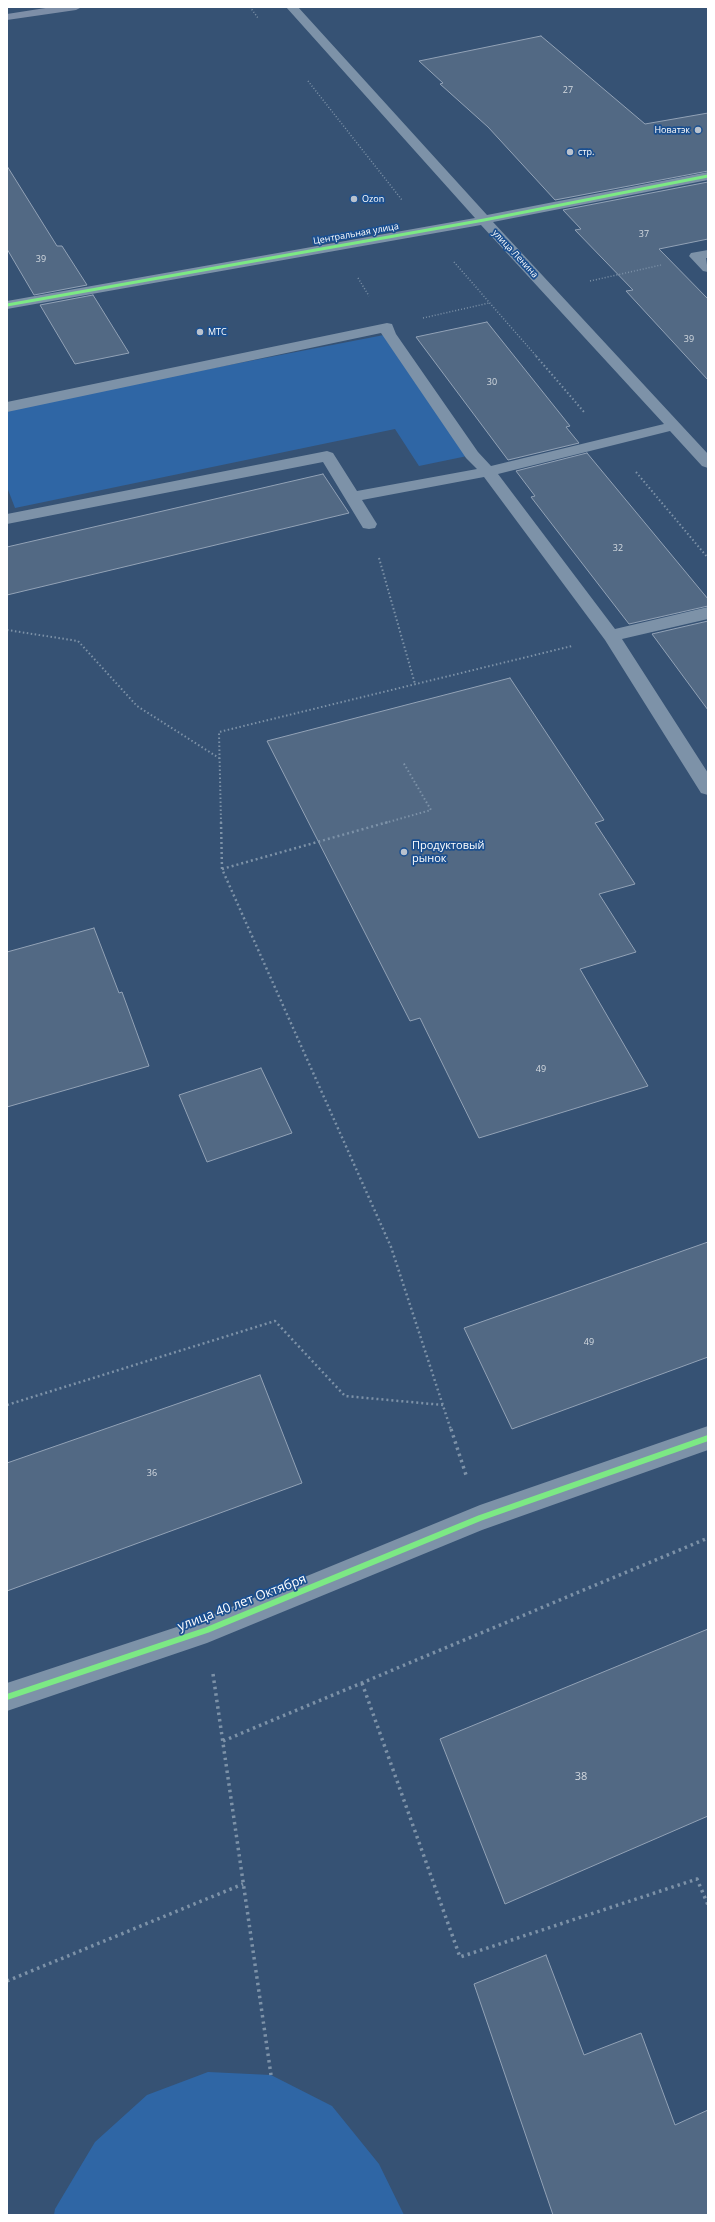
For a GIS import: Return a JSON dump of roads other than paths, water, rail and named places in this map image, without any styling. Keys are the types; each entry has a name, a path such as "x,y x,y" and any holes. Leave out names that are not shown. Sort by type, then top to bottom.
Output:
{"main road":[{"path":"7,17 76,7"}],"street":[{"name":"улица Ленина","path":"292,7 484,220 708,463"},
{"name":"Центральная улица","path":"7,305 484,220 708,176"},
{"path":"702,255 708,268"},
{"path":"7,407 387,327 389,334 472,455 488,472 611,636 708,788"},
{"path":"352,497 488,472 674,426"},
{"path":"7,519 327,456 369,524"},
{"path":"611,636 708,612"},
{"name":"улица 40 лет Октября","path":"7,1697 207,1630 480,1518 708,1438"}],"place":[{"name":"Новатэк","path":"698,130"},
{"name":"стр.","path":"570,152"},
{"name":"Ozon","path":"354,199"},
{"name":"МТС","path":"200,332"},
{"name":"Продуктовый рынок","path":"404,852"}]}
